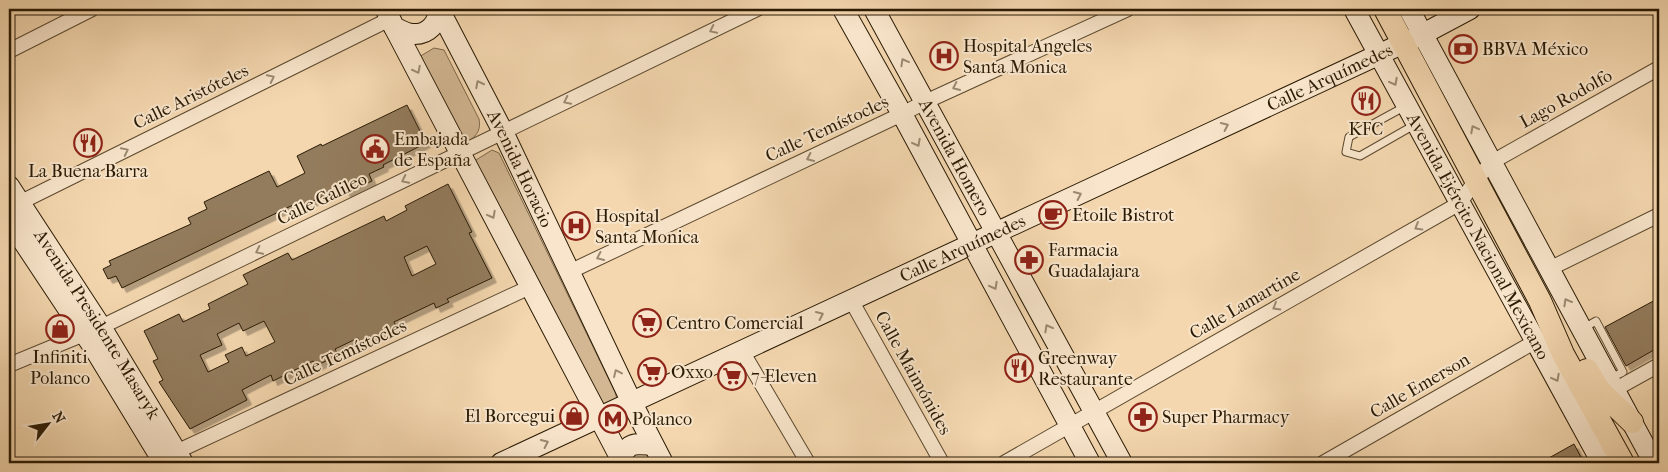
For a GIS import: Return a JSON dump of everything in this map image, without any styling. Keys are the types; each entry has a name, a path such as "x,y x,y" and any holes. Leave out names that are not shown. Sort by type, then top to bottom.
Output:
{"main road":[{"name":"Avenida Ejército Nacional Mexicano","path":"1385,9 1413,38 1475,181 1540,301 1563,354 1623,463"},
{"path":"1540,301 1573,347 1599,390 1632,422"}],"street":[{"path":"9,51 92,9"},
{"path":"389,15 412,34 421,34 429,30 435,23 439,15 439,9"},
{"name":"Avenida Horacio","path":"439,9 503,132 632,403 663,463"},
{"name":"Calle Galileo","path":"9,365 93,331 757,9"},
{"name":"Avenida Homero","path":"843,9 902,114 1090,463"},
{"name":"Avenida Homero","path":"874,9 1122,463"},
{"name":"Calle Temístocles","path":"569,272 925,102 1128,9"},
{"name":"Avenida Ejército Nacional Mexicano","path":"1354,9 1602,463"},
{"name":"Avenida Ejército Nacional Mexicano","path":"1409,9 1413,38 1492,162 1654,463"},
{"name":"Calle Arquímedes","path":"501,463 996,234 1413,38 1470,9"},
{"path":"389,15 459,153 623,463"},
{"name":"Calle Aristóteles","path":"11,204 389,15"},
{"name":"Lago Rodolfo","path":"1492,162 1659,68"},
{"name":"Calle Lamartine","path":"1004,463 1460,203 1475,181 1492,162"},
{"name":"Avenida Presidente Masaryk","path":"11,204 93,331 169,460"},
{"path":"1549,269 1659,215"},
{"name":"Calle Temístocles","path":"169,460 530,287"},
{"name":"Calle Maimónides","path":"851,300 942,463"},
{"name":"Calle Emerson","path":"1323,463 1536,341"},
{"path":"742,351 808,463"},
{"path":"1611,385 1659,365"},
{"path":"623,463 622,458 629,446 635,443 653,445"}],"lane":[{"path":"1407,106 1349,137 1346,152 1360,156 1417,124"}],"shaded area":[{"path":"434,48 444,50 479,119 479,129 475,136 459,146 419,57"},
{"path":"492,150 499,153 615,392 617,399 608,412 472,167 476,160"}],"building":[{"path":"407,105 426,143 369,174 372,181 346,193 343,187 296,209 293,205 122,288 116,276 108,279 103,269 111,265 109,261 191,224 188,218 207,209 204,202 269,171 277,187 305,173 297,156"},
{"path":"448,184 472,232 469,233 492,278 447,299 449,302 436,308 434,303 394,322 396,326 360,343 358,338 335,349 338,355 316,366 313,361 273,381 271,375 242,390 247,400 190,429 159,382 163,380 153,361 158,359 144,331 179,314 183,322 210,309 208,304 248,284 243,275 288,253 292,260 384,216 386,221 407,210 405,206","holes":["427,246 436,264 412,276 404,257","264,321 275,342 246,356 242,347 225,355 229,362 208,372 200,355 222,345 217,334 239,323 243,331"]},
{"path":"1659,298 1659,347 1626,366 1605,327"},
{"path":"1574,444 1584,463 1540,463"}],"place":[{"name":"BBVA México","path":"1463,49"},
{"name":"Hospital Angeles Santa Monica","path":"944,56"},
{"name":"KFC","path":"1366,101"},
{"name":"La Buena Barra","path":"88,143"},
{"name":"Embajada de España","path":"375,149"},
{"name":"Etoile Bistrot","path":"1053,215"},
{"name":"Hospital Santa Monica","path":"576,226"},
{"name":"Farmacia Guadalajara","path":"1029,260"},
{"name":"Centro Comercial","path":"647,323"},
{"name":"Infiniti Polanco","path":"60,329"},
{"name":"Greenway Restaurante","path":"1019,368"},
{"name":"Oxxo","path":"652,372"},
{"name":"7-Eleven","path":"732,376"},
{"name":"El Borcegui","path":"574,416"},
{"name":"Super Pharmacy","path":"1143,417"},
{"name":"Polanco","path":"613,419"}]}
